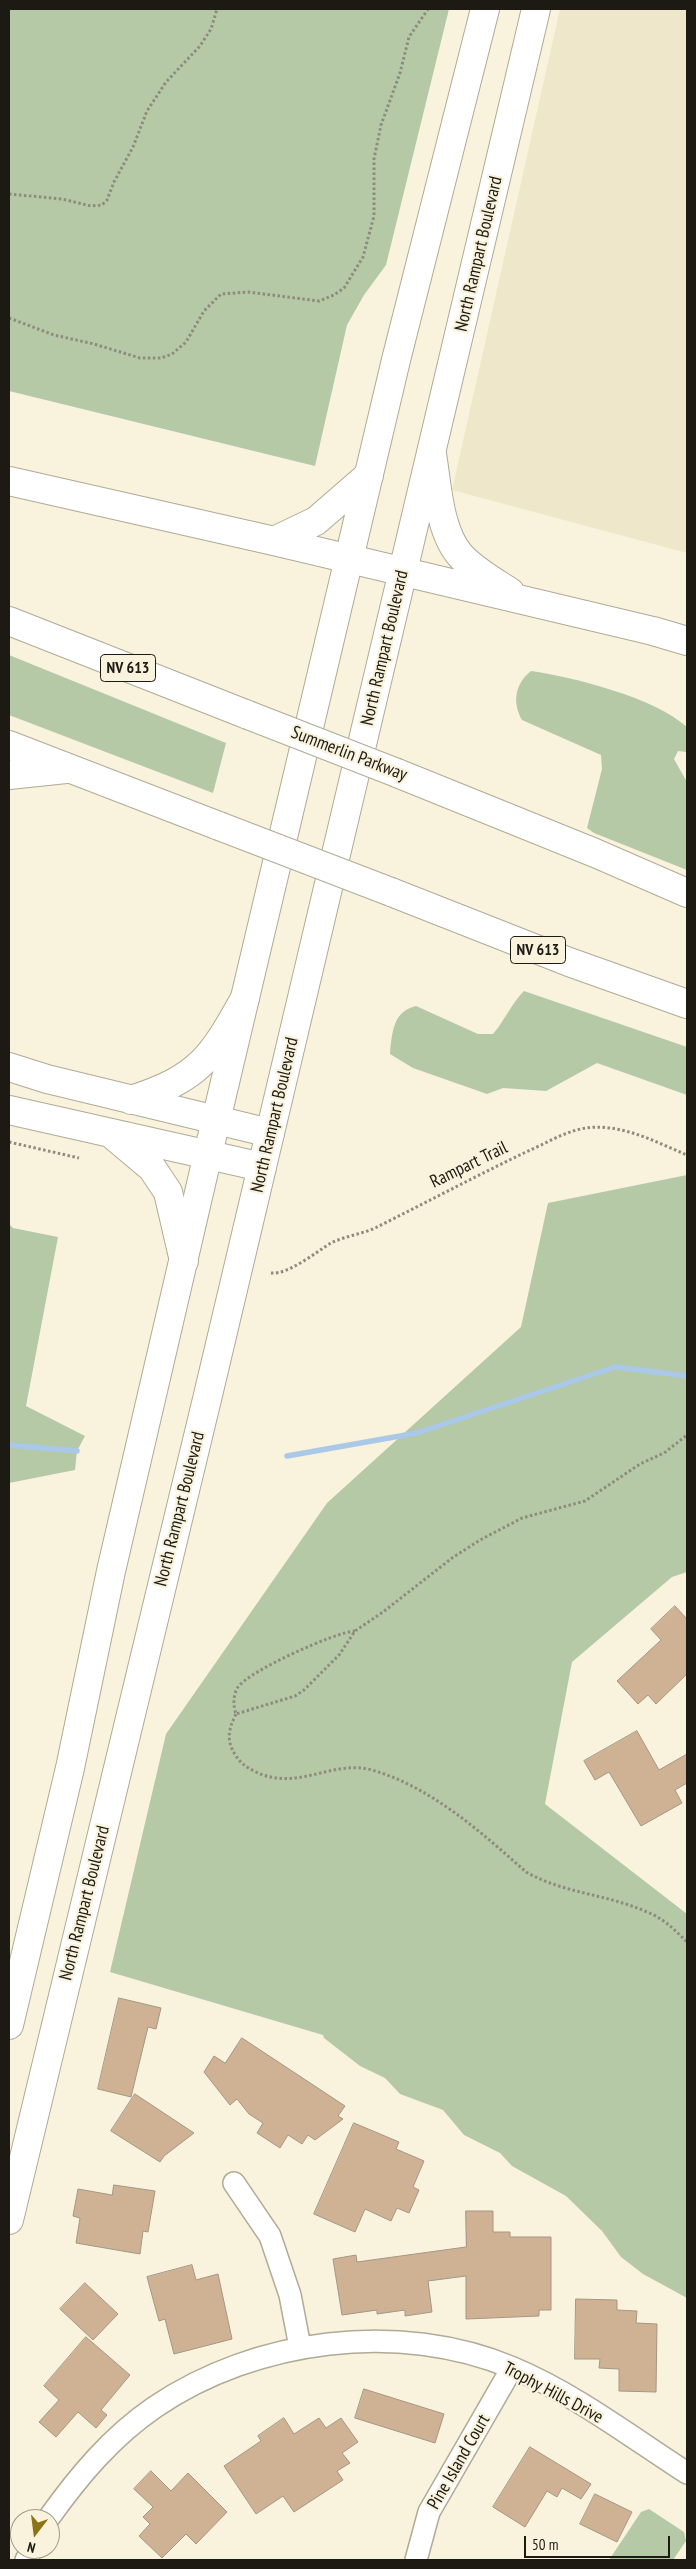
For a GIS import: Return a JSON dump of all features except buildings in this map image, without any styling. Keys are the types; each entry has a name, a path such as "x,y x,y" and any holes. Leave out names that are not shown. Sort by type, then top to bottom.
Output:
{"main road":[{"path":"9,2025 70,1768 111,1571 216,1120 369,475 485,9"},
{"name":"North Rampart Boulevard","path":"9,2220 432,454 536,9"},
{"path":"432,454 445,529 455,548 474,568 524,601"},
{"path":"274,541 316,521 369,475"},
{"path":"9,482 274,541 653,631 687,641"},
{"name":"Summerlin Parkway","path":"9,621 398,773 586,849 687,893"},
{"name":"NV 613","path":"9,745 569,962 687,1004"},
{"path":"9,775 70,769"},
{"path":"130,1100 157,1092 190,1075 224,1036 246,998"},
{"path":"9,1067 47,1079 130,1100 270,1133"},
{"path":"9,1110 262,1167"},
{"path":"112,1134 152,1168 168,1192 184,1261"}],"street":[{"path":"234,2183 270,2236 290,2294 300,2347"},
{"name":"Trophy Hills Drive","path":"55,2509 76,2479 113,2441 154,2408 208,2378 249,2361 300,2347 354,2342 408,2343 461,2352 512,2368 576,2402 687,2473"},
{"name":"Pine Island Court","path":"416,2560 429,2512 512,2368"}],"path":[{"path":"9,194 62,199 91,206 102,205 107,200 114,182 133,147 147,111 166,82 200,46 211,29 218,9"},
{"path":"9,318 54,335 94,344 140,358 161,358 172,354 186,342 204,311 222,294 248,292 319,301 334,296 344,288 363,257 374,216 374,159 381,125 400,72 409,37 428,9"},
{"name":"Rampart Trail","path":"271,1273 276,1274 333,1242 365,1233 480,1174 566,1134 586,1128 614,1129 635,1134 687,1155"},
{"path":"9,1142 79,1158"},
{"path":"236,1714 300,1693 328,1668 348,1644 355,1631 383,1612 452,1558 480,1540 530,1515 574,1506 585,1501 640,1464 664,1453 687,1435"},
{"path":"355,1631 346,1631 326,1638 254,1673 237,1688 234,1706 236,1714 230,1726 228,1740 238,1759 246,1767 263,1775 282,1779 299,1779 356,1768 370,1769 393,1778 437,1802 467,1822 526,1872 536,1878 566,1890 590,1894 649,1912 662,1920 687,1942"}],"shaded area":[{"path":"560,9 687,9 687,553 452,490"}],"green space":[{"path":"9,9 449,9 386,265 364,295 347,325 315,466 9,391"},
{"path":"9,655 226,743 213,793 9,715"},
{"path":"531,671 569,678 613,690 655,707 687,727 687,752 678,751 674,759 687,782 687,870 594,833 587,828 602,769 601,755 522,720 516,700 518,687"},
{"path":"524,991 687,1047 687,1095 597,1063 546,1091 503,1088 487,1094 413,1068 390,1054 395,1024 398,1018 408,1009 416,1006 478,1034 493,1034"},
{"path":"687,1175 687,1572 672,1577 572,1662 545,1804 687,1914 687,2298 643,2274 621,2257 602,2231 566,2196 512,2166 500,2153 464,2135 443,2110 400,2094 385,2078 360,2066 324,2038 323,2035 110,1972 166,1734 327,1503 521,1327 548,1203"},
{"path":"9,1224 13,1228 58,1237 26,1406 85,1436 77,1451 75,1470 9,1483"},
{"path":"649,2509 684,2532 686,2541 673,2560 609,2560 641,2512"}],"waterway":[{"path":"287,1456 417,1433 615,1367 687,1376"},
{"path":"9,1445 77,1451"}]}
